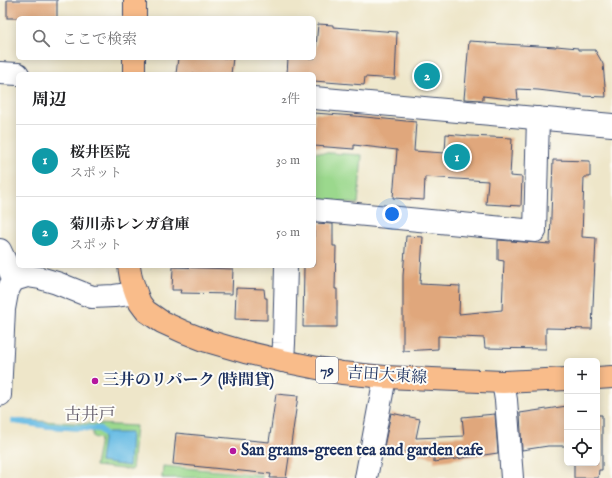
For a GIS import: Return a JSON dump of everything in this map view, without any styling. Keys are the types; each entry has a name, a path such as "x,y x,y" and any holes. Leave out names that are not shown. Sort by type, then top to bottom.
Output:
{"main road":[{"path":"135,0 135,16"},
{"path":"134,60 134,72"},
{"name":"吉田大東線","path":"129,268 131,278 140,303 146,311 162,322 207,341 283,361 342,373 385,377 503,382 564,379"},
{"path":"600,378 612,377"}],"street":[{"path":"0,73 16,74"},
{"path":"316,98 612,125"},
{"path":"316,210 535,230 538,118"},
{"path":"0,250 14,280"},
{"path":"283,361 286,268"},
{"path":"0,395 4,309 10,286 14,280 27,276 40,278 49,280 92,297 136,293"},
{"path":"366,478 385,377"},
{"path":"503,382 506,400 512,478"}],"green space":[{"path":"316,152 362,155 358,204 316,199"},
{"path":"15,419 136,426 132,470 95,466 100,439 93,437 93,431 47,428 14,423"},
{"path":"163,466 262,475 262,478 162,478"}],"water":[{"path":"104,433 131,433 129,466 100,462"}],"building":[{"path":"7,0 57,0 57,16 16,16 16,18 7,18"},
{"path":"318,24 333,25 333,27 397,32 395,79 365,77 364,85 316,81 316,72 287,72 288,60 316,60"},
{"path":"469,41 556,46 578,48 578,50 595,50 603,64 606,97 581,96 538,90 517,89 518,100 483,96 483,100 464,99"},
{"path":"178,60 233,60 231,72 176,72"},
{"path":"316,113 416,122 414,151 445,153 446,134 512,138 510,176 522,177 521,206 486,204 488,181 425,177 424,200 393,198 397,150 354,145 354,149 316,146"},
{"path":"553,160 590,161 590,177 584,177 582,237 596,238 592,329 546,328 546,349 485,348 484,338 438,336 438,349 403,351 403,276 406,236 423,237 420,284 460,286 459,314 502,310 504,261 498,260 498,240 550,244"},
{"path":"316,223 333,224 333,246 336,246 335,289 337,289 337,327 303,327 304,268 316,268"},
{"path":"173,268 233,269 232,294 180,293 181,290 172,290"},
{"path":"236,288 264,289 265,298 267,298 267,320 235,319"},
{"path":"276,394 298,396 286,478 270,478 271,474 173,464 176,433 269,442"},
{"path":"564,406 564,446 548,446 522,450 520,413"},
{"path":"391,413 420,419 416,438 464,436 462,417 495,414 498,453 434,462 434,458 384,447"},
{"path":"600,415 602,415 602,470 599,470 598,478 574,478 574,466 600,466"}],"waterway":[{"path":"14,421 49,426 100,429 104,433"}],"place":[{"name":"菊川赤レンガ倉庫","path":"427,76"},
{"name":"桜井医院","path":"457,157"},
{"name":"三井のリパーク (時間貸)","path":"95,381"},
{"name":"San grams-green tea and garden cafe","path":"233,451"}],"district":[{"name":"古井戸","path":"90,415"}]}
